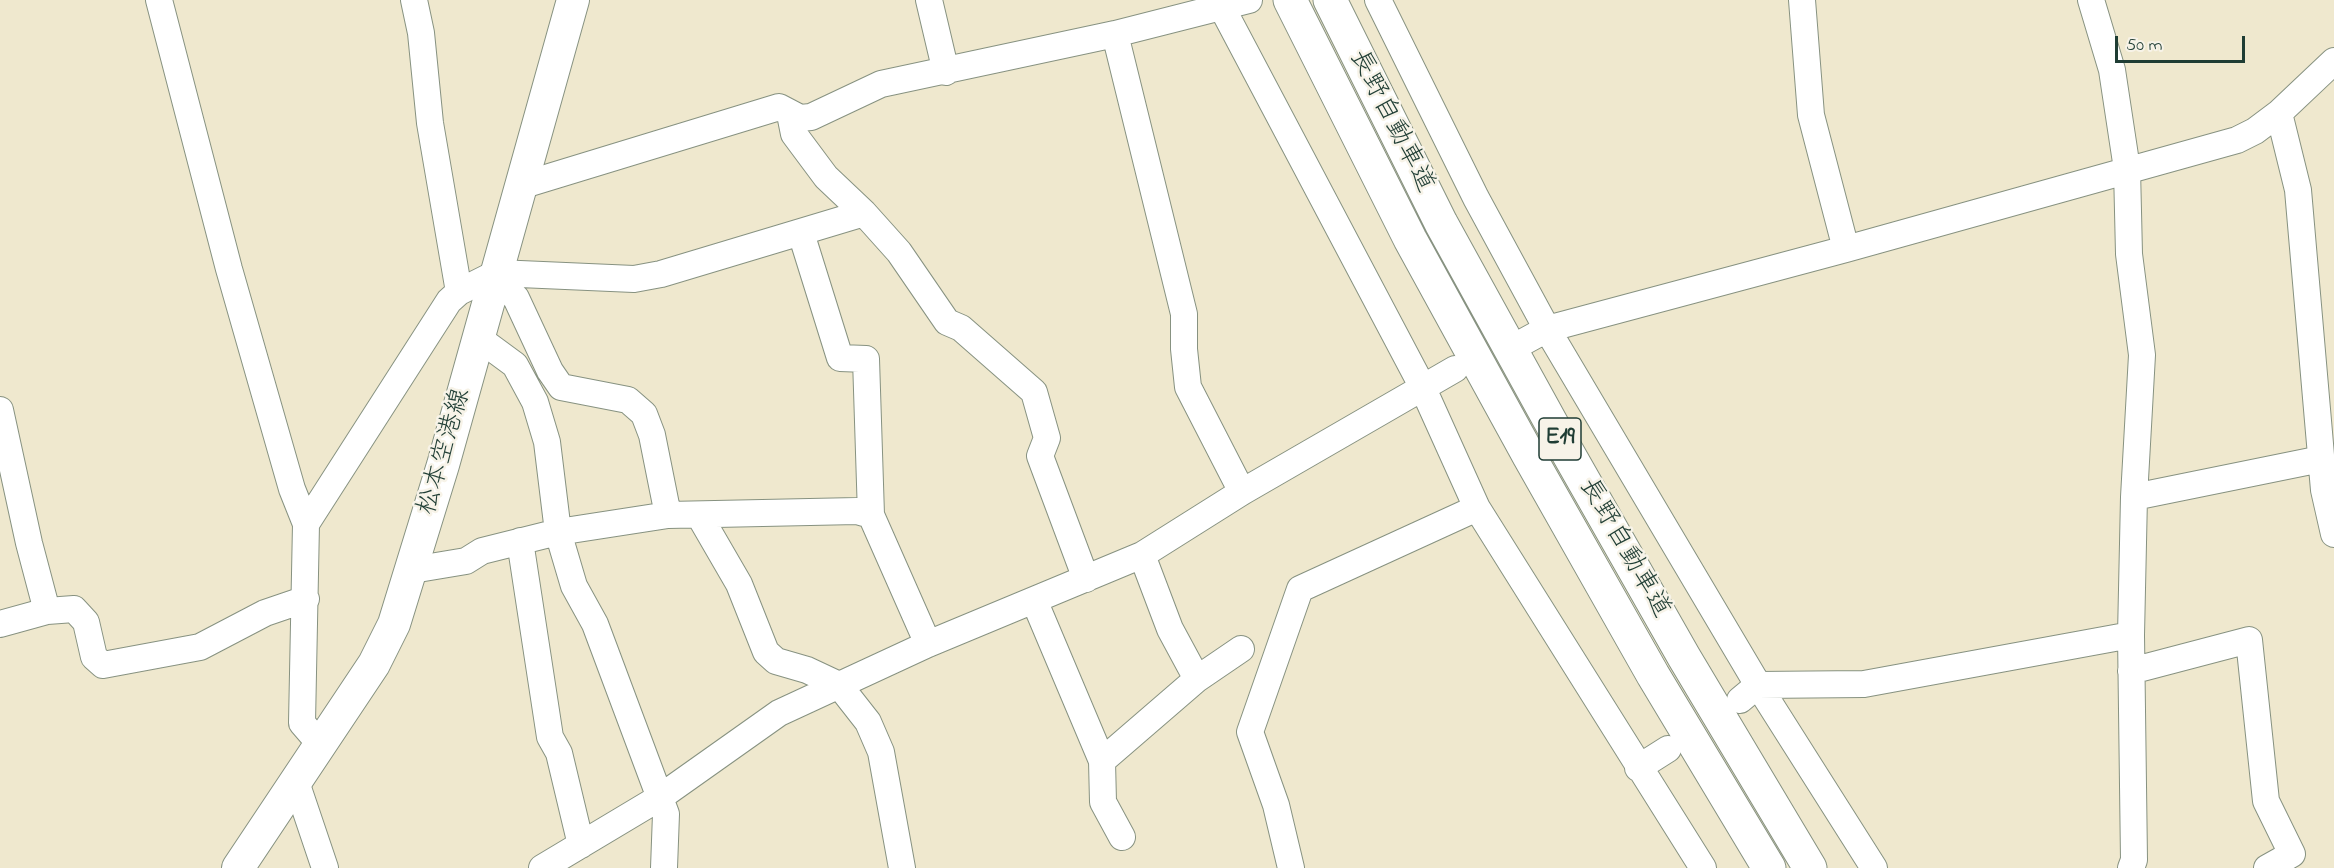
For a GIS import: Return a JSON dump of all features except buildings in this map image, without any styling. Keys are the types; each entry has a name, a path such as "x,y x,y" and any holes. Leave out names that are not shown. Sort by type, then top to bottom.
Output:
{"highway":[{"name":"長野自動車道","path":"1290,0 1410,239 1523,445 1653,675 1769,868"},
{"name":"長野自動車道","path":"1330,0 1441,223 1560,439 1684,657 1810,868"}],"main road":[{"name":"松本空港線","path":"238,868 374,664 394,624 412,570 573,0"}],"street":[{"path":"159,0 229,269 292,489 306,524 302,723 321,745"},
{"path":"414,0 421,33 430,123 459,292"},
{"path":"929,0 946,72"},
{"path":"520,186 779,106 800,118 811,117 881,84 946,72 1115,34 1220,4 1249,0"},
{"path":"1283,0 1308,38"},
{"path":"1338,0 1361,65"},
{"path":"1378,0 1476,198 1749,692 1874,868"},
{"path":"1802,0 1811,115 1846,249"},
{"path":"2091,0 2112,70 2127,169 2129,254 2142,355 2134,497 2131,635 2134,865"},
{"path":"1220,4 1422,386 1477,508 1638,768 1703,868"},
{"path":"1115,34 1184,314 1188,387 1242,492"},
{"path":"1525,341 1547,329 1846,249 2237,140 2255,131 2279,113 2334,61"},
{"path":"2279,113 2298,190 2324,490 2334,534"},
{"path":"790,114 794,134 826,177 864,213 899,252 947,322 962,328 1034,392 1047,438 1040,456 1086,579"},
{"path":"306,524 449,301 459,292 496,276 634,279 801,233 864,213"},
{"path":"801,233 840,358 866,359 871,515 928,644"},
{"path":"496,276 516,298 550,371 561,387 628,400 644,414 652,435 668,515"},
{"path":"477,338 515,365 535,402 546,442 558,532 574,586 595,624 666,814 664,868"},
{"path":"542,868 659,798 779,713 928,644 1142,555 1242,492 1455,369"},
{"path":"0,410 29,543 47,611"},
{"path":"2134,497 2321,459"},
{"path":"1291,868 1276,805 1250,732 1300,589 1477,508"},
{"path":"412,570 466,561 482,551 558,532 668,515 857,511 871,515"},
{"path":"699,515 739,584 766,652 776,661 807,670 839,685 868,722 881,752 902,868"},
{"path":"520,541 550,737 558,753 581,845"},
{"path":"1142,555 1170,629 1197,679"},
{"path":"0,624 47,611 74,609 86,622 94,657 103,665 200,647 265,613 306,599"},
{"path":"1034,600 1102,761 1102,802 1122,837"},
{"path":"1749,692 1864,684 2131,635"},
{"path":"2131,671 2249,640 2266,801 2292,854 2267,868"},
{"path":"1102,761 1197,679 1241,649"},
{"path":"1638,768 1668,749"},
{"path":"296,782 325,868"}]}
